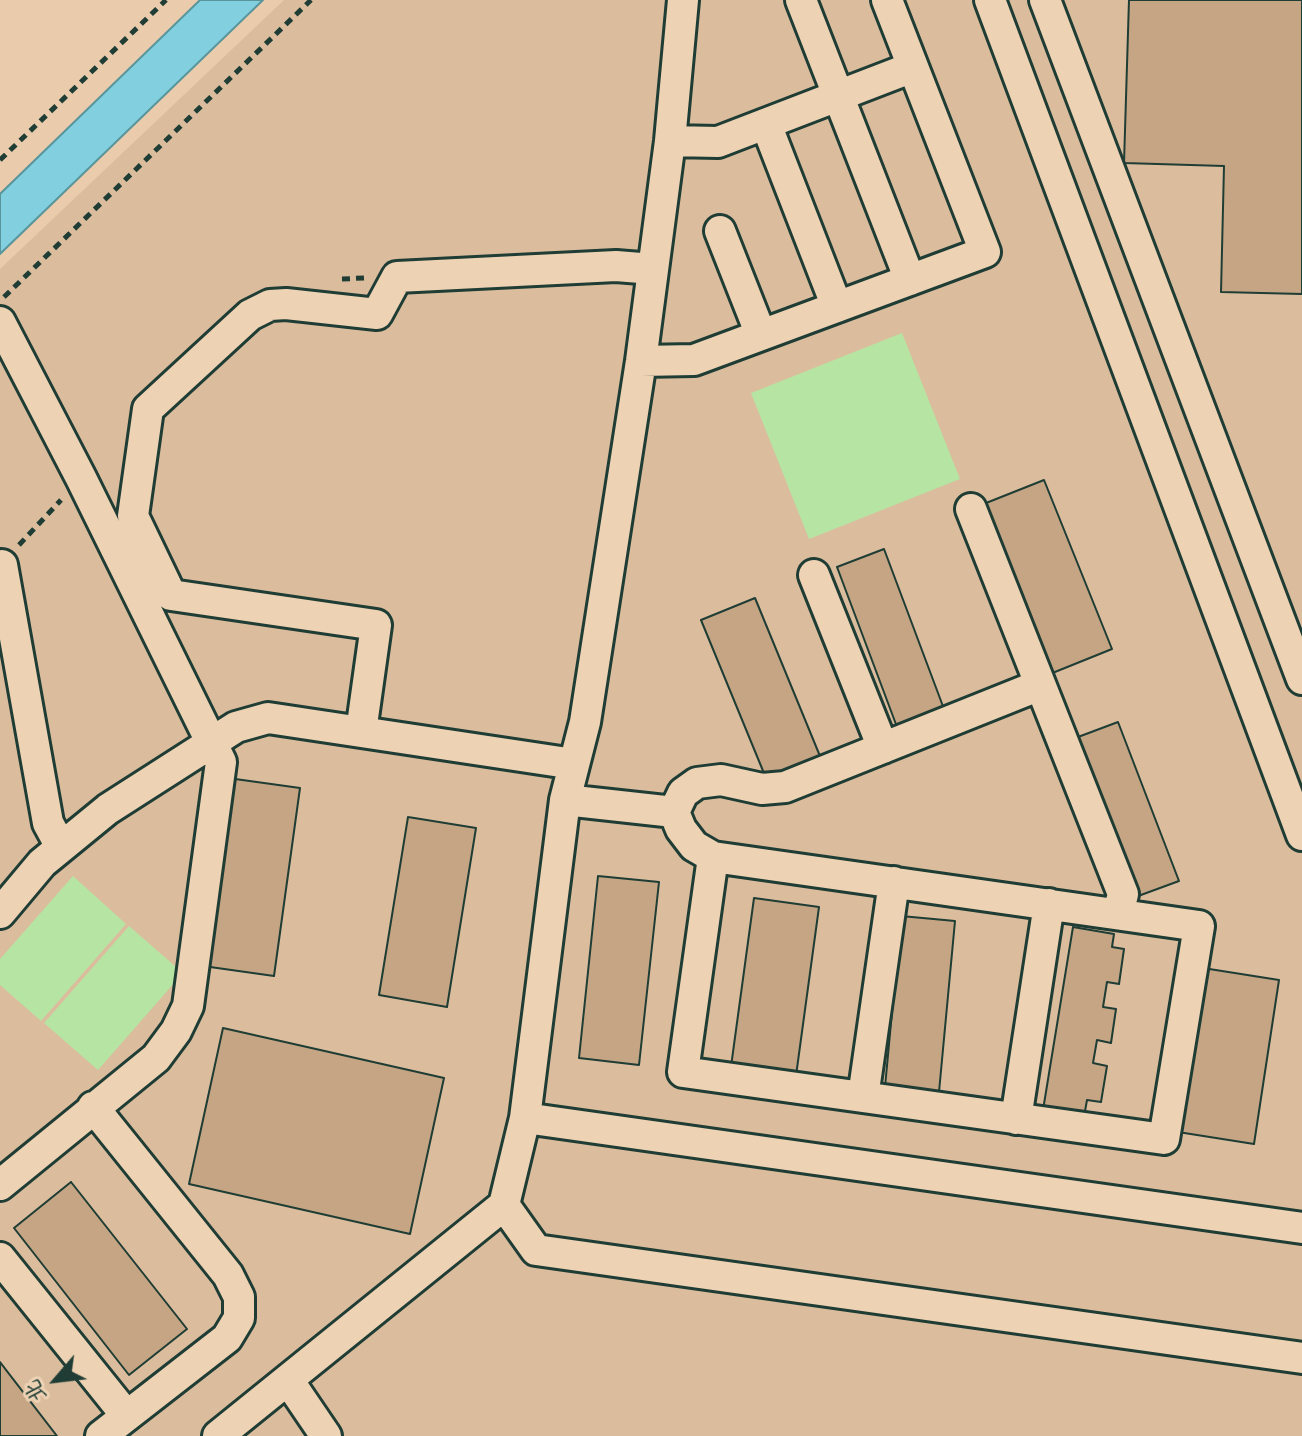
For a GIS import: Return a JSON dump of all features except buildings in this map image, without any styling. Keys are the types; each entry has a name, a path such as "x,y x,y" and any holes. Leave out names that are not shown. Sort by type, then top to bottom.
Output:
{"street":[{"path":"218,1436 504,1205 525,1118 565,800 585,722 641,361 670,141 683,0"},
{"path":"801,0 910,280"},
{"path":"641,361 694,360 985,252 887,0"},
{"path":"990,0 1302,835"},
{"path":"1045,0 1302,679"},
{"path":"670,141 718,142 913,67"},
{"path":"766,124 837,307"},
{"path":"720,231 761,335"},
{"path":"361,732 376,625 171,595 133,516 148,409 250,315 270,305 377,314 397,277 616,266 653,269"},
{"path":"0,322 221,762 188,1006 176,1031 156,1058 0,1185"},
{"path":"971,509 1123,894 1118,914"},
{"path":"2,565 48,823 61,847"},
{"path":"814,575 883,748"},
{"path":"713,857 683,1072 1164,1139 1199,926 713,857 694,846 681,829 674,812 683,793 697,783 721,780 762,789 785,787 1040,685"},
{"path":"0,913 42,863 108,809 236,727 268,718 574,764"},
{"path":"565,800 674,812"},
{"path":"863,1097 894,882"},
{"path":"1016,1119 1049,904"},
{"path":"93,1107 228,1275 239,1297 239,1318 227,1338 101,1436"},
{"path":"525,1118 1302,1228"},
{"path":"504,1205 536,1250 1302,1358"},
{"path":"0,1258 126,1415"},
{"path":"288,1380 326,1436"}],"path":[{"path":"0,160 166,0"},
{"path":"0,301 311,0"},
{"path":"2,565 81,478"}],"shaded area":[{"path":"284,0 1302,0 1302,1436 0,1436 0,269"}],"green space":[{"path":"902,333 960,479 809,539 751,393"},
{"path":"73,876 126,924 41,1021 0,985 0,959"},
{"path":"129,926 183,973 98,1070 44,1023"}],"water":[{"path":"200,0 263,0 0,254 0,194"}]}
